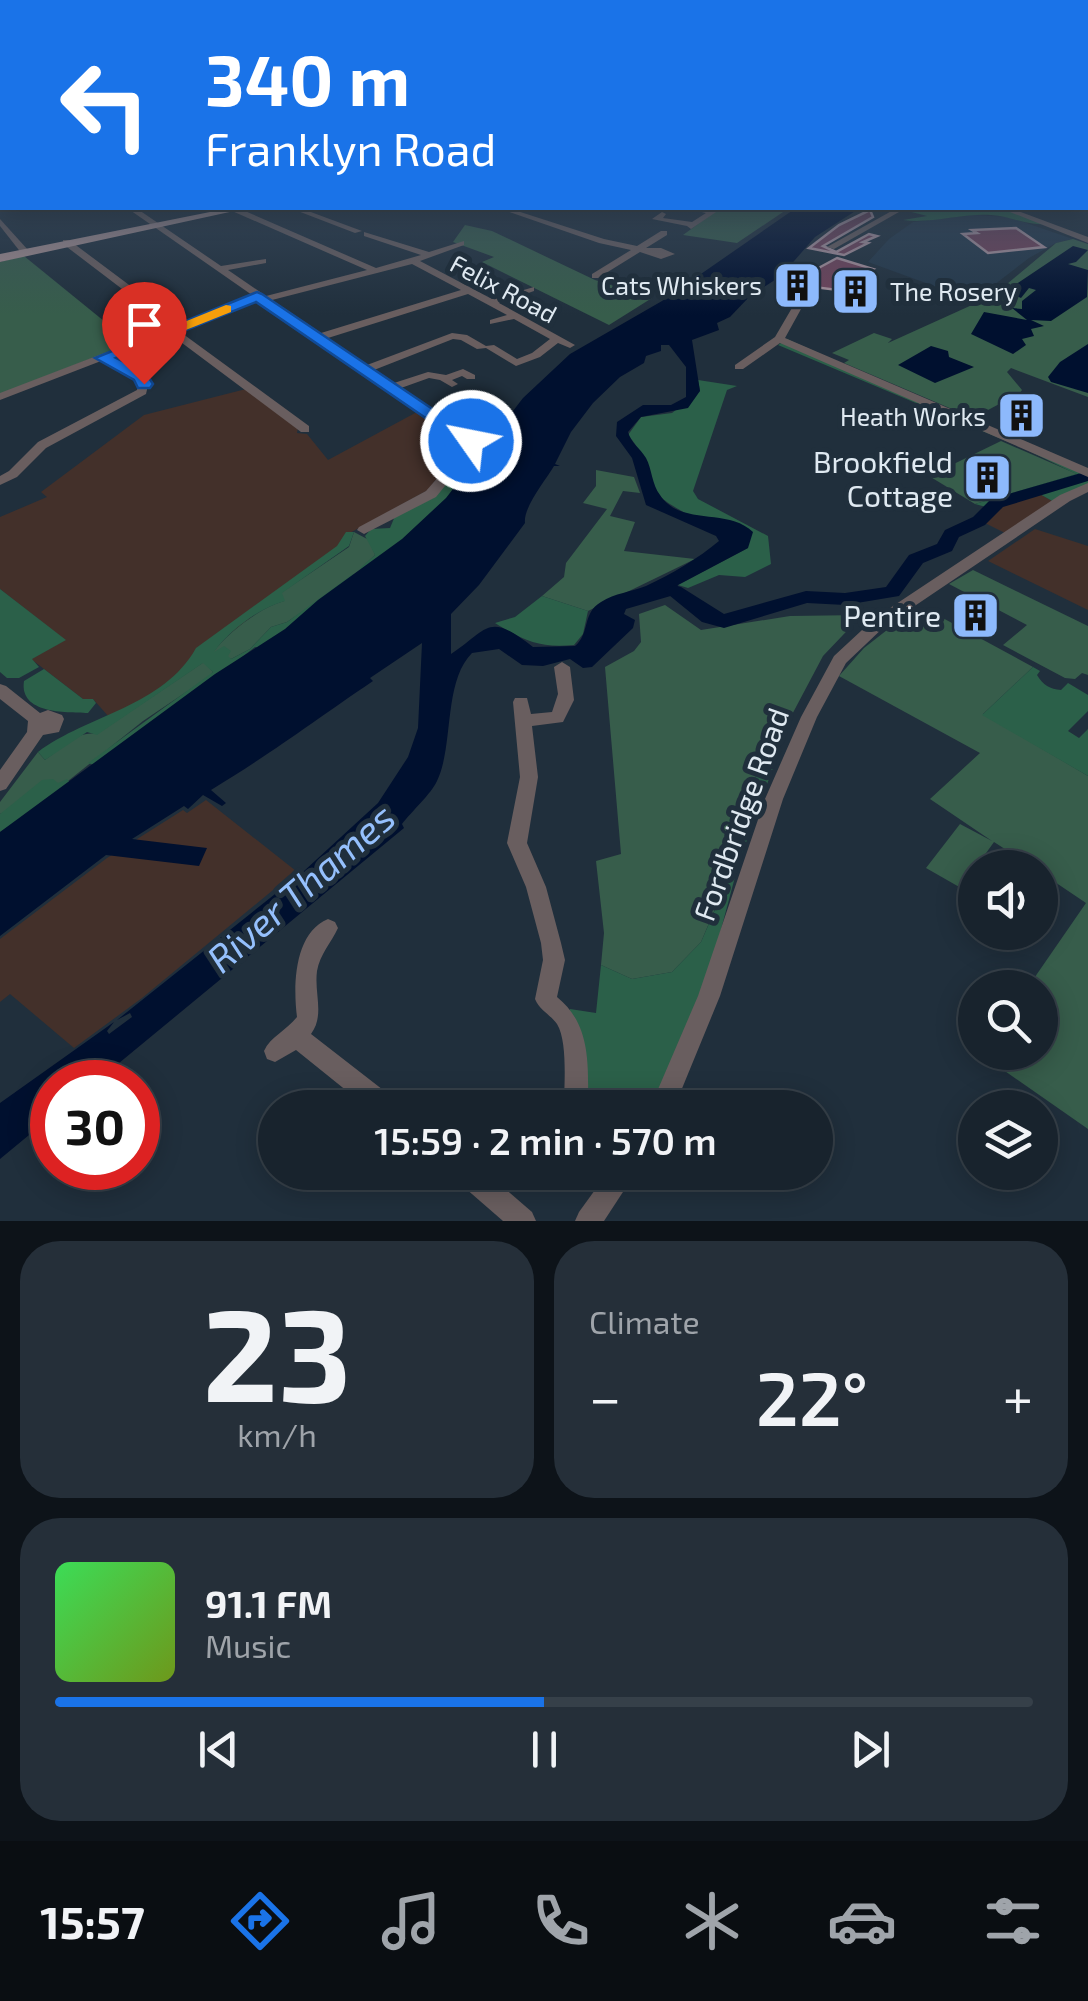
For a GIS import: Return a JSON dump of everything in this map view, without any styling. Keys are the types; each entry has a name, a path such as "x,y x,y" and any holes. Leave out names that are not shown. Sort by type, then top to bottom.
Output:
{"main road":[{"path":"0,258 229,210"}],"street":[{"path":"132,210 471,441 467,452 432,494 364,530"},
{"path":"243,210 374,270"},
{"path":"300,210 427,254"},
{"path":"316,216 323,210"},
{"path":"509,210 636,249 658,252"},
{"path":"662,214 656,219 692,226 714,210"},
{"path":"831,247 898,210"},
{"path":"1009,210 1088,240"},
{"path":"0,221 25,252"},
{"path":"596,276 664,232"},
{"path":"66,242 305,429"},
{"name":"Felix Road","path":"413,261 461,243"},
{"path":"218,270 264,261"},
{"path":"0,397 259,299 413,261"},
{"name":"Felix Road","path":"413,261 570,345"},
{"path":"490,303 531,289"},
{"path":"317,338 468,291"},
{"path":"739,367 779,339 806,292"},
{"path":"494,322 514,316"},
{"path":"534,327 552,321"},
{"path":"364,370 452,336 464,337 516,362 536,356 556,339"},
{"path":"779,339 1088,474"},
{"path":"0,481 14,474 42,445 142,392 144,381 140,377 103,358"},
{"path":"390,388 424,376 449,380 463,372 471,377"},
{"name":"Fordbridge Road","path":"670,1090 709,996 774,799 809,717 840,660 880,622 1065,498 1088,488"},
{"path":"562,668 567,689 563,712 557,718 523,712 529,777 517,843 536,887 551,943 554,960 546,999 564,1017 567,1026 576,1062 576,1090"},
{"path":"0,690 38,726 0,784"},
{"path":"274,1050 296,1036 308,1020 302,984 315,942 328,928"},
{"path":"296,1036 365,1090"},
{"path":"487,1190 523,1221"},
{"path":"588,1221 609,1190"}],"shaded area":[{"path":"974,215 1009,217 1073,239 1056,243 1029,258 981,295 945,290 868,262 889,239 913,222"},
{"path":"246,389 298,427 297,433 307,434 328,460 417,412 441,429 440,433 463,443 428,490 348,534 340,547 154,693 109,717 93,699 83,699 31,659 65,640 0,589 0,517 47,497 41,492 144,415"},
{"path":"1038,493 1054,502 1007,534 985,523 1002,504"},
{"path":"1035,529 1088,546 1088,610 988,561"},
{"path":"206,800 296,871 142,998 74,1048 10,994 0,1002 0,939 107,858"}],"green space":[{"path":"717,210 786,210 737,243 683,235"},
{"path":"904,210 1009,210 1046,224 991,215 903,220 927,216"},
{"path":"465,225 492,231 595,280 652,298 609,325 482,262 494,257 453,242"},
{"path":"1073,239 1088,244 1088,397 1011,368 1007,372 1022,390 1020,393 973,418 844,363 849,360 832,353 874,333 892,339 888,343 994,295 1056,243"},
{"path":"24,256 131,343 0,394 0,262"},
{"path":"787,339 1088,473 1088,485 1054,502 1038,493 1002,504 997,510 975,504 1076,474 778,345"},
{"path":"698,380 737,386 727,390 693,491 698,499 768,536 771,564 745,577 719,575 688,588 678,585 748,548 661,497 628,435 641,417 672,413 700,391"},
{"path":"1001,441 1077,474 975,504 929,476"},
{"path":"478,456 485,458 410,542 362,571 360,568 375,555 365,536 371,529 390,528 395,516 433,498 456,465"},
{"path":"596,470 634,477 640,493 623,491 610,516 635,522 624,551 695,559 588,611 542,596 564,577 566,563 607,509 583,503 596,486"},
{"path":"346,532 354,532 349,546 282,593 285,601 245,621 214,652 224,646 231,651 231,659 250,649 271,627 287,622 353,574 355,580 267,649 255,647 100,767 88,763 213,672 203,663 97,735 87,732 45,760 38,752 165,684 196,648 337,546"},
{"path":"354,532 369,540 375,555 362,571 287,622 271,627 250,649 231,659 213,652 245,622 284,601 281,593 349,547"},
{"path":"973,570 1088,626 1088,675 1065,678 1003,645 1027,625 949,584"},
{"path":"0,589 66,640 32,659 39,667 19,678 7,678 0,672"},
{"path":"542,596 588,611 583,634 574,645 532,642 495,623 515,617"},
{"path":"665,605 701,630 790,616 862,615 823,656 778,741 730,818 724,888 701,942 672,972 632,979 601,965 604,933 596,861 621,854 605,667 634,651 641,642 639,614"},
{"path":"928,610 1033,667 983,714 1088,776 1088,1129 1058,1108 1058,1090 1032,1090 1003,1070 1058,1070 1058,970 1040,970 1054,950 1058,950 1058,944 1086,903 1058,884 1058,850 1006,850 994,842 988,850 958,850 958,886 926,868 960,824 992,841 930,799 980,753 839,676 864,648 910,612"},
{"path":"204,662 213,672 207,678 143,721 68,781 0,814 0,802 38,752 45,760 76,738 97,734"},
{"path":"1033,667 1050,687 1061,690 1068,683 1088,695 1088,711 1068,731 1079,738 1088,729 1088,776 982,715"},
{"path":"44,669 83,699 93,699 96,703 88,713 46,709 29,700 24,681"},
{"path":"778,741 779,751 739,862 688,1053 670,1090 581,1090 567,1017 570,1009 596,1013 601,965 632,979 672,972 701,942 724,889 715,883 730,818"},
{"path":"53,779 58,783 67,779 72,785 0,832 0,814 42,780"}],"water":[{"name":"River Thames","path":"793,210 857,210 815,237 781,276 717,323 719,330 692,340 700,391 688,408 641,417 628,432 646,458 657,491 669,505 692,514 730,520 753,532 748,548 678,585 676,589 696,606 674,595 626,609 624,614 635,620 633,628 592,667 583,668 570,659 543,666 522,665 499,649 472,653 457,680 437,781 402,824 404,828 123,1060 61,1060 114,1022 109,1034 132,1017 130,1013 117,1020 304,871 378,803 408,757 418,728 422,643 370,678 373,681 211,790 226,803 222,806 203,795 188,809 184,806 132,839 207,848 199,866 106,855 0,936 0,832 215,674 285,629 402,539 446,498 523,398 570,354 662,301","holes":["661,345 669,345 686,367 686,397 671,405 643,405 617,422 616,436 632,458 646,505 716,536 719,541 665,577 601,602 591,612 575,646 533,647 497,627 482,631 451,654 451,614 479,585 525,523 536,494 554,466 560,466 555,464 571,432 593,403 620,377 644,363 646,356 661,351"]},
{"path":"1073,246 1088,250 1068,264 1088,270 1087,297 1051,321 1031,320 1044,326 1031,329 1034,336 1022,339 1026,345 1013,354 971,334 984,312 1027,320 1012,308 1022,309 1022,301 1036,290 1029,288 1021,298 1006,291"},
{"path":"1088,344 1088,393 1051,382 1048,377 1060,362"},
{"path":"931,346 974,367 935,383 898,365"},
{"path":"30,1082 30,1134 0,1159 0,1103"}],"building":[{"path":"870,210 873,217 823,246 836,252 869,234 877,236 863,242 868,243 844,255 809,248 839,225"},
{"path":"1016,228 1044,247 988,253 963,234 977,233 972,230"},
{"path":"837,258 873,269 855,278 865,281 846,291 789,284"}],"waterway":[{"path":"674,591 709,617 724,621 806,597 845,599 892,592 916,559 945,547 951,534 979,521 997,503 1086,476"}],"slow traffic":[{"path":"138,344 226,309"}],"place":[{"name":"Cats Whiskers","path":"797,285"},
{"name":"The Rosery","path":"855,291"},
{"name":"Heath Works","path":"1021,416"},
{"name":"Brookfield Cottage","path":"988,478"},
{"name":"Pentire","path":"976,615"}],"route":[{"path":"144,384 140,377 103,358 257,297 471,441"}]}
